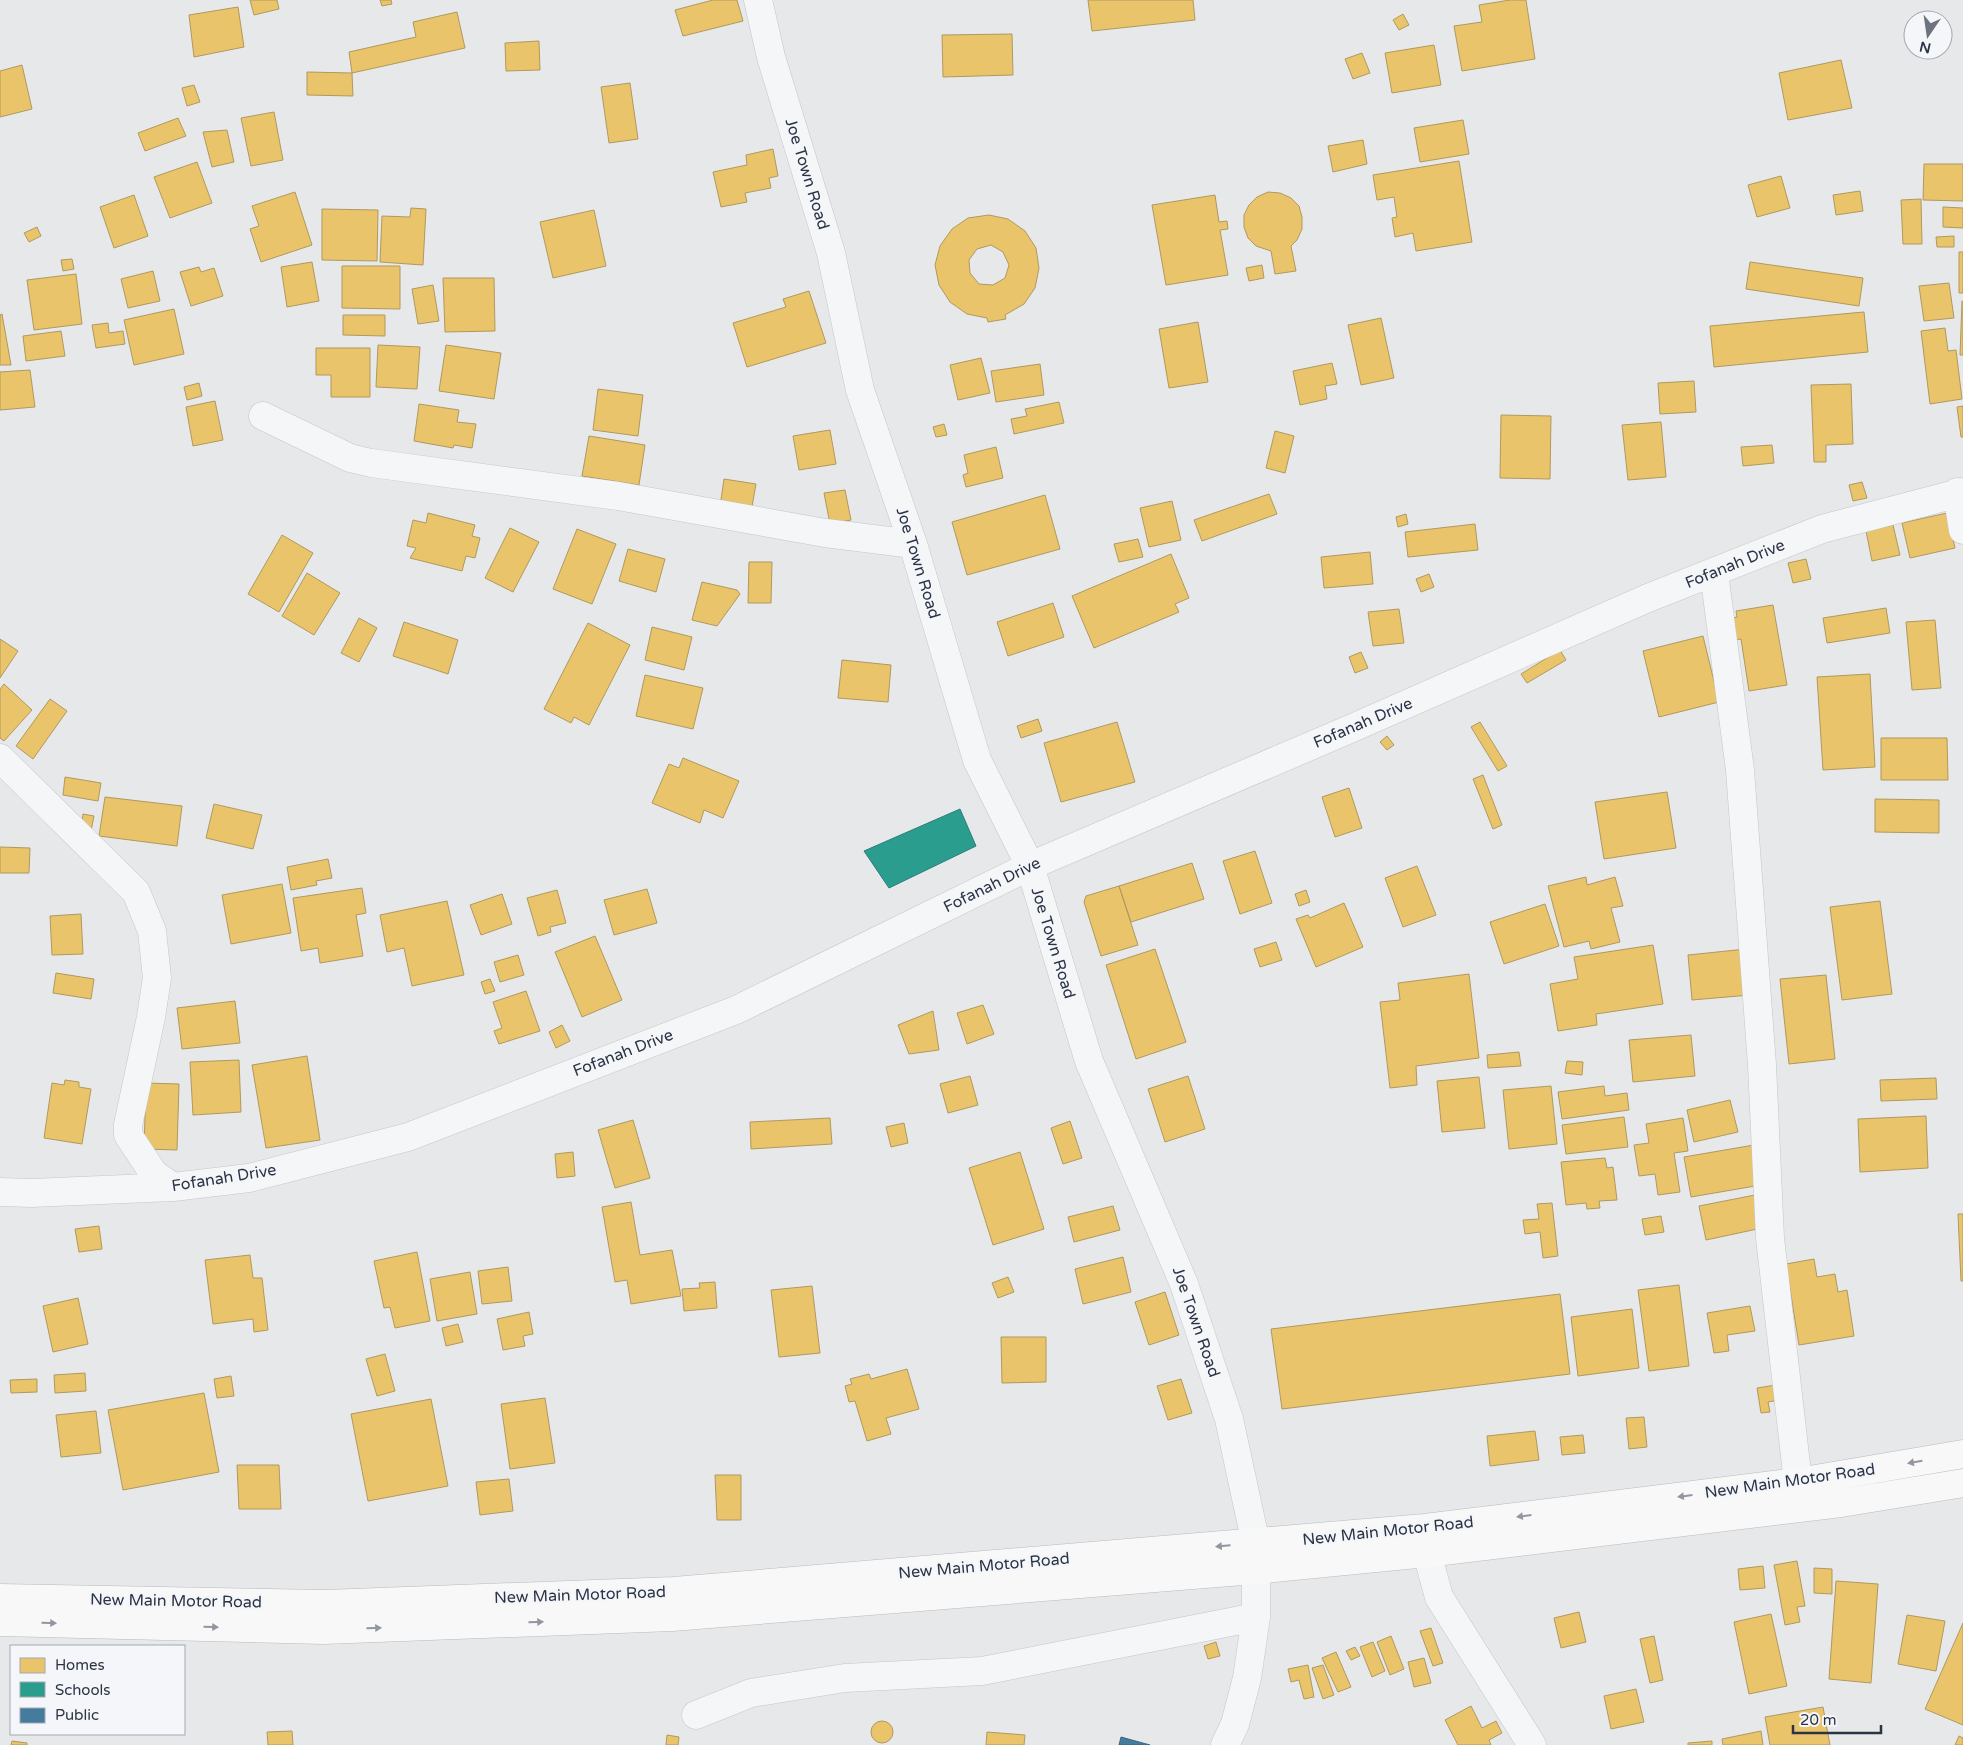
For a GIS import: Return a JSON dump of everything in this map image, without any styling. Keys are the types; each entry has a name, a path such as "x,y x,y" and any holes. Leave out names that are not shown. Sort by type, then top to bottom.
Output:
{"highway":[{"name":"New Main Motor Road","path":"0,1598 326,1604 674,1591 1256,1544 1425,1528 1798,1482 1963,1454"},
{"name":"New Main Motor Road","path":"0,1622 324,1630 672,1617 1256,1570 1427,1553 1841,1503 1963,1482"}],"street":[{"name":"Joe Town Road","path":"758,0 771,57 831,253 860,390 913,544 977,760 1030,866 1089,1061 1184,1284 1226,1410 1256,1544 1256,1617 1248,1678 1235,1724 1225,1745"},
{"path":"263,416 350,458 370,463 618,496 825,533 913,544"},
{"path":"1960,492 1963,530"},
{"name":"Fofanah Drive","path":"0,1192 31,1193 173,1187 249,1178 408,1137 736,1010 1030,866 1341,733 1648,598 1822,528 1960,492"},
{"path":"1714,573 1740,770 1762,1065 1770,1238 1798,1482"},
{"path":"0,758 136,892 152,931 157,978 151,1017 128,1125 128,1135 154,1174 173,1187"},
{"path":"1427,1553 1439,1597 1532,1745"},
{"path":"696,1714 750,1693 845,1678 982,1671 1256,1617"}],"building: Homes":[{"path":"250,0 277,0 279,9 254,15"},
{"path":"380,0 391,0 392,4 382,6"},
{"path":"713,0 737,0 743,21 683,36 675,10"},
{"path":"1088,0 1193,0 1195,20 1092,31"},
{"path":"1510,0 1526,0 1535,59 1462,71 1454,26 1482,22 1479,5"},
{"path":"238,7 244,47 194,57 189,15"},
{"path":"457,12 465,48 352,73 349,52 416,37 413,22"},
{"path":"1403,14 1409,25 1399,30 1393,20"},
{"path":"1012,34 1013,75 943,77 942,35"},
{"path":"539,41 540,70 506,71 505,43"},
{"path":"1434,45 1441,85 1392,93 1385,53"},
{"path":"1362,53 1370,73 1353,79 1345,59"},
{"path":"1841,60 1852,108 1788,120 1779,73"},
{"path":"22,65 32,109 0,117 0,71"},
{"path":"307,72 352,73 353,96 307,95"},
{"path":"630,83 638,139 609,143 601,87"},
{"path":"194,85 200,102 187,106 182,88"},
{"path":"274,112 283,160 251,166 241,118"},
{"path":"178,118 186,136 145,151 138,133"},
{"path":"1463,120 1469,154 1420,162 1414,128"},
{"path":"227,130 234,162 212,167 203,132"},
{"path":"1363,140 1367,164 1333,172 1328,146"},
{"path":"773,149 778,176 769,178 771,188 745,193 747,202 721,207 713,172 747,165 746,155"},
{"path":"1459,161 1472,242 1416,251 1413,233 1395,237 1392,218 1397,217 1394,197 1377,200 1373,175"},
{"path":"197,162 212,203 170,218 154,177"},
{"path":"1924,164 1963,164 1963,201 1923,200"},
{"path":"1781,176 1790,208 1757,217 1748,185"},
{"path":"1860,191 1863,211 1836,215 1833,195"},
{"path":"295,192 312,245 261,262 250,229 259,226 252,206"},
{"path":"1268,192 1280,193 1291,198 1299,206 1302,217 1302,229 1297,240 1291,246 1296,271 1275,274 1271,251 1256,246 1248,238 1244,227 1244,215 1249,205 1257,197"},
{"path":"134,195 148,236 114,248 100,207"},
{"path":"1215,195 1219,222 1227,221 1228,229 1220,230 1228,275 1166,285 1152,205"},
{"path":"1921,199 1922,244 1903,244 1901,200"},
{"path":"1943,207 1963,208 1963,228 1943,227"},
{"path":"411,208 426,209 423,265 380,262 382,216 410,217"},
{"path":"322,209 378,210 377,261 322,260"},
{"path":"594,210 606,266 553,278 540,222"},
{"path":"989,215 1008,219 1025,231 1036,248 1039,268 1035,288 1024,304 1005,315 1006,319 988,322 987,318 967,314 950,302 939,285 935,265 940,246 952,229 968,218","holes":["991,245 1003,252 1009,265 1005,278 993,285 979,284 970,273 969,260 977,249"]},
{"path":"37,227 41,236 29,242 24,233"},
{"path":"1954,236 1954,247 1937,247 1936,237"},
{"path":"1959,252 1963,252 1963,293 1959,293"},
{"path":"72,259 74,269 63,271 61,260"},
{"path":"312,262 319,301 287,307 281,267"},
{"path":"1750,262 1863,278 1859,306 1746,289"},
{"path":"1262,265 1264,278 1249,281 1246,268"},
{"path":"342,266 400,266 400,309 342,308"},
{"path":"199,267 201,272 214,268 223,296 191,306 180,272"},
{"path":"153,271 160,301 128,308 121,279"},
{"path":"76,274 82,324 34,330 27,280"},
{"path":"443,278 494,278 495,331 445,332"},
{"path":"1949,283 1954,318 1924,321 1919,286"},
{"path":"433,285 439,321 418,324 412,289"},
{"path":"809,291 826,343 747,367 733,323 786,307 783,299"},
{"path":"1962,301 1963,355 1960,355"},
{"path":"174,309 184,354 134,365 124,320"},
{"path":"1864,312 1868,352 1714,367 1710,326"},
{"path":"2,314 11,365 0,365 0,315"},
{"path":"343,315 385,315 385,336 343,335"},
{"path":"1381,318 1394,378 1361,385 1348,325"},
{"path":"1198,322 1208,382 1169,388 1159,329"},
{"path":"108,323 109,333 123,331 125,344 96,348 92,325"},
{"path":"1945,328 1948,351 1956,350 1962,399 1930,404 1921,331"},
{"path":"61,331 65,356 26,361 23,336"},
{"path":"378,345 420,347 417,389 376,387"},
{"path":"446,345 501,353 494,399 439,391"},
{"path":"316,348 370,348 370,397 331,397 331,375 316,375"},
{"path":"981,358 990,393 958,400 950,365"},
{"path":"1332,363 1337,384 1325,386 1327,399 1300,405 1293,371"},
{"path":"1040,364 1044,395 996,402 991,371"},
{"path":"30,370 35,407 0,410 0,372"},
{"path":"1694,381 1696,412 1660,414 1658,383"},
{"path":"199,383 202,396 187,400 184,387"},
{"path":"1851,384 1853,444 1826,445 1826,462 1814,462 1811,385"},
{"path":"598,389 643,395 638,436 593,430"},
{"path":"215,401 223,440 193,446 186,407"},
{"path":"1059,402 1064,423 1014,434 1011,419 1027,416 1025,409"},
{"path":"419,404 459,410 457,422 476,424 472,448 454,445 453,448 414,441"},
{"path":"1963,406 1963,437 1961,437 1957,407"},
{"path":"1501,415 1551,416 1550,479 1500,478"},
{"path":"1661,422 1666,477 1628,480 1622,425"},
{"path":"944,424 947,435 936,437 933,427"},
{"path":"830,430 836,464 799,470 793,436"},
{"path":"1275,431 1294,436 1285,473 1266,468"},
{"path":"589,436 645,445 639,485 582,476"},
{"path":"1772,445 1774,463 1743,466 1741,447"},
{"path":"996,447 1003,478 966,487 963,475 968,473 964,455"},
{"path":"724,479 756,484 750,518 719,513"},
{"path":"1862,482 1867,498 1853,501 1849,485"},
{"path":"845,490 851,520 830,524 824,493"},
{"path":"1269,494 1277,514 1202,541 1194,520"},
{"path":"1045,495 1060,549 967,575 952,522"},
{"path":"1172,501 1181,540 1149,547 1140,508"},
{"path":"428,513 475,525 472,536 480,538 475,558 466,556 462,571 410,558 416,548 407,546 413,520 426,523"},
{"path":"1947,513 1955,548 1910,558 1902,523"},
{"path":"1406,514 1408,524 1398,527 1396,517"},
{"path":"1475,524 1478,550 1408,557 1405,532"},
{"path":"1893,525 1900,555 1872,561 1866,531"},
{"path":"510,528 539,542 513,592 485,578"},
{"path":"577,529 616,544 592,604 553,589"},
{"path":"282,535 313,553 279,612 248,594"},
{"path":"1138,539 1143,557 1119,562 1114,544"},
{"path":"628,549 665,559 656,592 619,581"},
{"path":"1370,552 1373,584 1324,588 1321,557"},
{"path":"1171,554 1189,598 1175,604 1179,612 1094,648 1072,596"},
{"path":"1806,559 1811,579 1793,583 1788,563"},
{"path":"749,562 772,562 771,603 748,603"},
{"path":"307,573 340,593 314,635 282,616"},
{"path":"1429,574 1434,587 1421,592 1416,579"},
{"path":"702,582 737,590 740,594 717,626 692,620"},
{"path":"1053,603 1064,637 1008,656 997,622"},
{"path":"1773,605 1787,685 1749,691 1741,639 1735,640 1732,618 1737,617 1736,611"},
{"path":"1886,608 1890,633 1827,643 1823,618"},
{"path":"1399,609 1404,643 1373,646 1368,612"},
{"path":"359,618 377,628 359,662 341,653"},
{"path":"1935,620 1941,688 1912,690 1906,622"},
{"path":"404,622 458,640 448,674 393,656"},
{"path":"588,623 630,645 589,725 574,717 571,723 544,709"},
{"path":"652,627 692,637 684,670 645,660"},
{"path":"1703,636 1719,702 1659,717 1643,651"},
{"path":"0,639 18,651 0,678"},
{"path":"1560,650 1566,660 1527,683 1521,674"},
{"path":"1361,652 1368,668 1355,673 1349,657"},
{"path":"842,660 891,665 888,702 838,698"},
{"path":"1870,674 1875,767 1823,770 1817,677"},
{"path":"645,675 703,688 693,729 636,716"},
{"path":"4,684 32,710 4,741 0,738 0,689"},
{"path":"50,699 67,711 33,759 16,746"},
{"path":"1038,719 1042,731 1021,738 1017,726"},
{"path":"1117,722 1135,782 1061,802 1044,743"},
{"path":"1480,722 1507,766 1498,771 1471,727"},
{"path":"1387,736 1394,745 1387,750 1380,742"},
{"path":"1881,738 1947,738 1948,780 1881,780"},
{"path":"683,758 739,781 723,818 704,810 700,823 652,803 669,764 679,768"},
{"path":"1483,775 1502,825 1493,829 1473,779"},
{"path":"65,777 101,783 98,801 63,795"},
{"path":"1349,788 1362,828 1335,837 1322,797"},
{"path":"1667,792 1676,848 1604,859 1595,802"},
{"path":"105,797 182,806 177,846 99,836"},
{"path":"1875,799 1939,800 1939,833 1875,832"},
{"path":"214,804 262,815 253,849 206,838"},
{"path":"83,814 94,816 91,831 81,829"},
{"path":"0,847 30,848 29,873 0,873"},
{"path":"1255,851 1272,903 1240,914 1223,861"},
{"path":"328,859 332,878 316,881 317,885 291,890 287,867"},
{"path":"1192,863 1204,899 1131,922 1119,886"},
{"path":"1417,866 1436,915 1403,927 1385,878"},
{"path":"1586,877 1587,885 1615,877 1623,906 1611,908 1620,942 1591,949 1589,941 1564,947 1548,886"},
{"path":"282,884 291,933 231,944 222,895"},
{"path":"1119,886 1138,945 1101,956 1084,902 1086,896"},
{"path":"362,888 366,913 356,915 363,956 320,963 318,948 301,951 293,898"},
{"path":"647,889 657,923 614,935 604,900"},
{"path":"557,890 566,923 550,927 551,932 538,936 527,898"},
{"path":"1306,890 1310,902 1299,906 1295,894"},
{"path":"502,894 512,924 481,935 470,905"},
{"path":"447,901 464,975 412,986 404,948 387,952 380,915"},
{"path":"1880,901 1892,994 1842,1000 1830,907"},
{"path":"1344,903 1363,947 1316,967 1296,919 1308,915 1310,918"},
{"path":"1545,904 1559,946 1504,964 1490,922"},
{"path":"81,914 83,954 52,955 50,916"},
{"path":"595,936 622,1000 582,1017 555,952"},
{"path":"1276,942 1282,960 1260,967 1254,949"},
{"path":"1653,945 1663,1004 1596,1014 1597,1025 1558,1031 1550,984 1578,979 1574,957"},
{"path":"1155,949 1186,1042 1136,1059 1106,965"},
{"path":"1746,949 1750,995 1692,1000 1688,955"},
{"path":"518,955 524,975 500,982 494,962"},
{"path":"56,973 94,979 91,999 53,993"},
{"path":"1469,974 1479,1058 1416,1066 1417,1085 1390,1088 1380,1002 1400,1000 1398,983"},
{"path":"1826,975 1835,1059 1789,1064 1780,979"},
{"path":"490,979 495,991 485,994 481,982"},
{"path":"526,991 540,1031 499,1044 494,1031 502,1028 493,1002"},
{"path":"235,1001 240,1043 182,1049 177,1008"},
{"path":"983,1005 994,1034 967,1044 957,1013"},
{"path":"933,1011 939,1050 909,1054 898,1025"},
{"path":"562,1025 570,1041 556,1048 549,1032"},
{"path":"1691,1035 1695,1076 1633,1082 1629,1040"},
{"path":"1519,1052 1521,1066 1488,1068 1487,1055"},
{"path":"307,1056 320,1140 266,1148 252,1065"},
{"path":"239,1060 241,1112 193,1115 190,1062"},
{"path":"1567,1061 1583,1062 1582,1075 1565,1073"},
{"path":"970,1076 978,1105 948,1113 940,1084"},
{"path":"1188,1076 1205,1129 1165,1142 1148,1089"},
{"path":"1479,1077 1485,1128 1442,1132 1437,1081"},
{"path":"1936,1078 1937,1099 1881,1101 1880,1080"},
{"path":"65,1080 79,1082 79,1087 91,1089 82,1144 44,1138 52,1083 64,1085"},
{"path":"146,1083 179,1084 177,1150 144,1149"},
{"path":"1551,1086 1557,1144 1509,1149 1503,1090"},
{"path":"1604,1086 1605,1096 1627,1093 1629,1110 1562,1119 1558,1092"},
{"path":"1730,1100 1738,1132 1694,1142 1687,1110"},
{"path":"1926,1116 1928,1168 1860,1172 1858,1119"},
{"path":"1624,1117 1628,1147 1566,1154 1562,1125"},
{"path":"830,1118 832,1144 751,1149 750,1122"},
{"path":"1683,1118 1688,1151 1674,1153 1680,1192 1658,1195 1655,1174 1639,1176 1634,1145 1649,1143 1646,1124"},
{"path":"633,1120 650,1178 615,1188 598,1130"},
{"path":"1070,1121 1082,1158 1063,1164 1051,1128"},
{"path":"904,1123 908,1143 891,1147 886,1127"},
{"path":"1754,1145 1761,1185 1691,1197 1684,1157"},
{"path":"573,1152 575,1176 557,1178 555,1154"},
{"path":"1020,1152 1044,1229 993,1245 969,1168"},
{"path":"1605,1158 1607,1168 1613,1167 1617,1200 1599,1201 1600,1208 1587,1209 1586,1203 1566,1205 1561,1162"},
{"path":"1755,1195 1762,1228 1706,1240 1699,1206"},
{"path":"631,1202 640,1255 672,1250 681,1296 631,1304 627,1280 615,1282 602,1207"},
{"path":"1552,1203 1558,1256 1543,1258 1540,1232 1525,1234 1523,1220 1539,1219 1537,1204"},
{"path":"1113,1206 1120,1230 1074,1242 1068,1217"},
{"path":"1958,1214 1963,1214 1963,1281 1961,1281"},
{"path":"1661,1216 1664,1232 1645,1235 1642,1219"},
{"path":"99,1226 102,1249 79,1252 75,1229"},
{"path":"417,1252 430,1321 395,1328 390,1307 384,1308 374,1261"},
{"path":"250,1255 253,1278 262,1278 268,1330 254,1332 253,1319 213,1324 205,1260"},
{"path":"1123,1257 1131,1292 1083,1304 1075,1269"},
{"path":"1814,1259 1817,1277 1835,1274 1838,1292 1847,1290 1854,1336 1799,1345 1786,1264"},
{"path":"508,1267 512,1301 482,1304 478,1271"},
{"path":"470,1272 477,1314 437,1321 430,1279"},
{"path":"1008,1277 1014,1292 998,1298 992,1283"},
{"path":"715,1282 717,1308 684,1311 682,1289 700,1288 699,1283"},
{"path":"1679,1285 1689,1366 1649,1371 1638,1290"},
{"path":"812,1286 820,1353 779,1357 771,1290"},
{"path":"1165,1292 1179,1335 1149,1345 1135,1302"},
{"path":"1560,1294 1570,1374 1282,1409 1271,1329"},
{"path":"78,1298 88,1344 53,1352 43,1306"},
{"path":"1750,1306 1755,1331 1727,1335 1729,1351 1714,1353 1707,1313"},
{"path":"1632,1309 1639,1368 1578,1376 1571,1317"},
{"path":"529,1312 533,1334 523,1336 525,1346 503,1350 497,1319"},
{"path":"458,1324 463,1342 446,1346 442,1328"},
{"path":"1001,1337 1046,1337 1046,1382 1002,1383"},
{"path":"385,1354 395,1391 377,1396 366,1359"},
{"path":"907,1369 919,1409 886,1418 891,1434 867,1441 855,1401 849,1402 845,1386 852,1384 850,1379 869,1374 871,1379"},
{"path":"85,1373 86,1391 55,1393 54,1375"},
{"path":"231,1376 234,1396 217,1398 214,1379"},
{"path":"37,1379 37,1392 11,1393 10,1380"},
{"path":"1181,1379 1192,1413 1168,1420 1157,1386"},
{"path":"1776,1385 1779,1400 1768,1402 1770,1412 1761,1413 1757,1388"},
{"path":"204,1393 219,1472 123,1490 108,1410"},
{"path":"545,1398 555,1463 510,1469 501,1404"},
{"path":"431,1399 448,1486 368,1501 351,1414"},
{"path":"96,1411 101,1453 61,1457 56,1415"},
{"path":"1644,1417 1647,1447 1629,1449 1626,1418"},
{"path":"1535,1431 1539,1460 1490,1466 1487,1436"},
{"path":"1583,1435 1585,1453 1562,1455 1560,1437"},
{"path":"237,1465 279,1465 281,1509 239,1509"},
{"path":"715,1475 741,1475 741,1520 717,1520"},
{"path":"509,1479 513,1511 480,1515 476,1482"},
{"path":"1797,1561 1805,1606 1797,1607 1800,1622 1785,1625 1774,1565"},
{"path":"1763,1566 1765,1588 1740,1590 1738,1569"},
{"path":"1814,1568 1832,1569 1832,1594 1814,1593"},
{"path":"1836,1581 1878,1584 1871,1683 1829,1679"},
{"path":"1579,1612 1586,1642 1561,1648 1554,1618"},
{"path":"1771,1614 1787,1686 1749,1694 1734,1622"},
{"path":"1907,1615 1945,1621 1936,1671 1898,1664"},
{"path":"1963,1623 1963,1725 1925,1709"},
{"path":"1431,1628 1443,1663 1433,1666 1420,1631"},
{"path":"1391,1636 1404,1669 1390,1675 1377,1642"},
{"path":"1654,1636 1663,1680 1650,1683 1640,1639"},
{"path":"1216,1642 1220,1656 1208,1659 1204,1646"},
{"path":"1373,1642 1385,1671 1372,1677 1360,1647"},
{"path":"1355,1647 1360,1656 1351,1660 1346,1651"},
{"path":"1336,1652 1351,1687 1338,1692 1322,1658"},
{"path":"1424,1658 1431,1683 1414,1687 1408,1662"},
{"path":"1308,1665 1314,1697 1304,1699 1299,1680 1291,1682 1288,1669"},
{"path":"1323,1665 1334,1695 1323,1699 1312,1668"},
{"path":"1636,1689 1644,1722 1611,1729 1604,1696"},
{"path":"1471,1706 1482,1728 1496,1721 1502,1733 1489,1740 1491,1745 1458,1745 1445,1720"},
{"path":"1823,1707 1830,1745 1770,1745 1765,1717"},
{"path":"882,1721 890,1724 893,1732 890,1740 882,1743 874,1740 871,1732 874,1724"},
{"path":"292,1731 293,1745 268,1745 267,1732"},
{"path":"1761,1731 1763,1745 1723,1745 1722,1739"},
{"path":"987,1732 1025,1735 1024,1745 986,1745"},
{"path":"667,1735 679,1737 678,1745 666,1745"},
{"path":"1959,1736 1963,1738 1963,1745 1955,1745"},
{"path":"12,1741 27,1743 27,1745 11,1745"},
{"path":"1712,1741 1712,1745 1688,1745 1688,1743"}],"building: Schools":[{"path":"960,809 976,846 889,888 864,851"}],"building: Public":[{"path":"1121,1737 1150,1745 1119,1745"}]}
